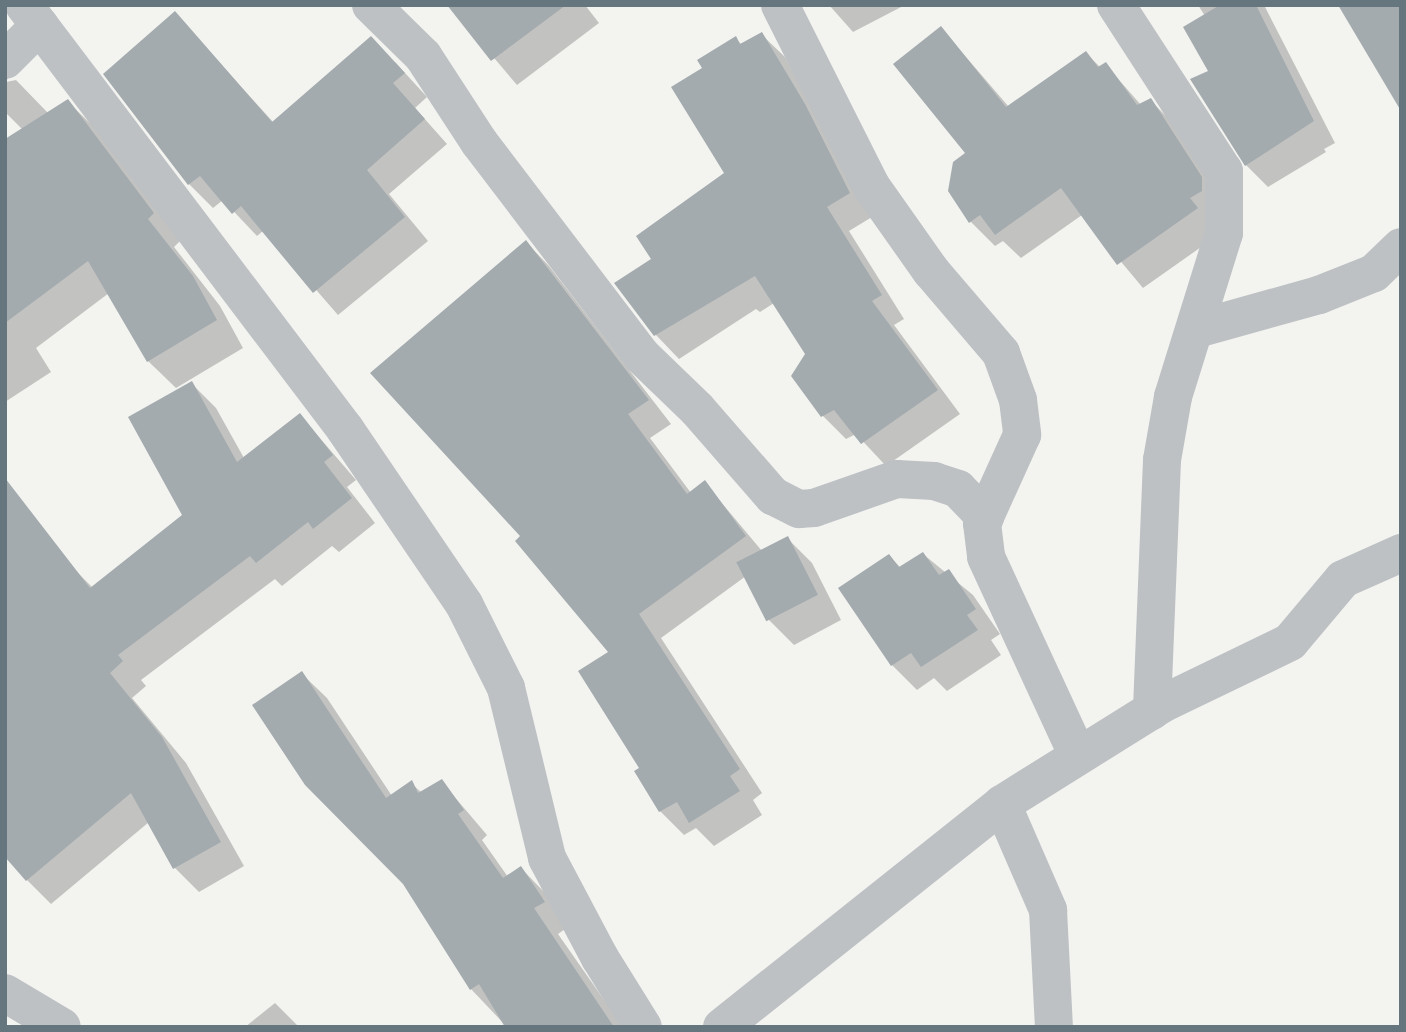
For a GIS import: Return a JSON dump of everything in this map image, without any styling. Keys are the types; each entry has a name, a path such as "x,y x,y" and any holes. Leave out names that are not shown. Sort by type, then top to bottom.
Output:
{"street":[{"path":"371,5 423,56 479,142 642,356 697,409 774,496 799,509 814,508 897,479 934,481 958,489 985,517"},
{"path":"780,5 871,186 931,271 1001,353 1018,400 1022,435 985,517 986,557 1077,756"},
{"path":"1116,5 1224,171 1224,233 1197,330 1173,397 1162,460 1152,711"},
{"path":"5,60 32,15 345,429 464,604 506,688 547,858 600,958 643,1027"},
{"path":"1197,330 1319,295 1374,273 1401,247"},
{"path":"722,1027 1002,804 1152,711 1290,642 1343,579 1401,553"},
{"path":"1002,804 1048,910 1054,1027"},
{"path":"5,993 62,1027"}],"building":[{"path":"447,5 566,5 491,61"},
{"path":"1220,5 1256,5 1314,121 1245,166 1190,79 1208,71 1183,27"},
{"path":"1338,5 1401,5 1401,111"},
{"path":"175,11 272,122 371,36 405,73 393,83 425,119 367,170 405,217 313,293 241,206 232,214 200,176 188,185 103,74"},
{"path":"941,26 1006,107 1086,51 1098,67 1106,62 1137,105 1151,98 1202,177 1202,191 1190,198 1198,208 1117,265 1061,188 995,235 980,215 969,223 948,191 953,162 965,153 893,64"},
{"path":"762,32 805,104 850,193 827,207 882,295 872,301 938,390 861,444 834,410 821,417 791,376 805,354 755,276 654,336 614,283 651,259 636,236 724,173 671,87 702,68 697,60 736,36 740,44"},
{"path":"68,99 154,213 148,219 193,276 217,320 147,362 88,261 5,323 5,139"},
{"path":"526,240 649,400 628,414 687,494 705,480 746,536 639,614 740,769 730,776 740,791 689,823 677,802 659,812 634,771 639,768 578,671 608,652 515,541 520,536 370,373"},
{"path":"192,381 237,462 300,413 333,455 324,462 352,498 313,529 308,522 256,563 250,556 118,655 123,661 110,673 162,737 221,842 173,869 131,793 26,881 5,857 5,478 90,588 182,515 128,417"},
{"path":"788,536 818,595 766,621 736,562"},
{"path":"923,552 939,575 949,569 976,609 967,615 978,630 921,667 911,653 891,666 838,588 889,554 899,567"},
{"path":"302,671 386,798 412,780 418,793 442,779 464,810 458,814 503,878 521,866 545,902 534,908 614,1027 505,1027 479,984 470,990 403,884 305,785 252,705"}]}
